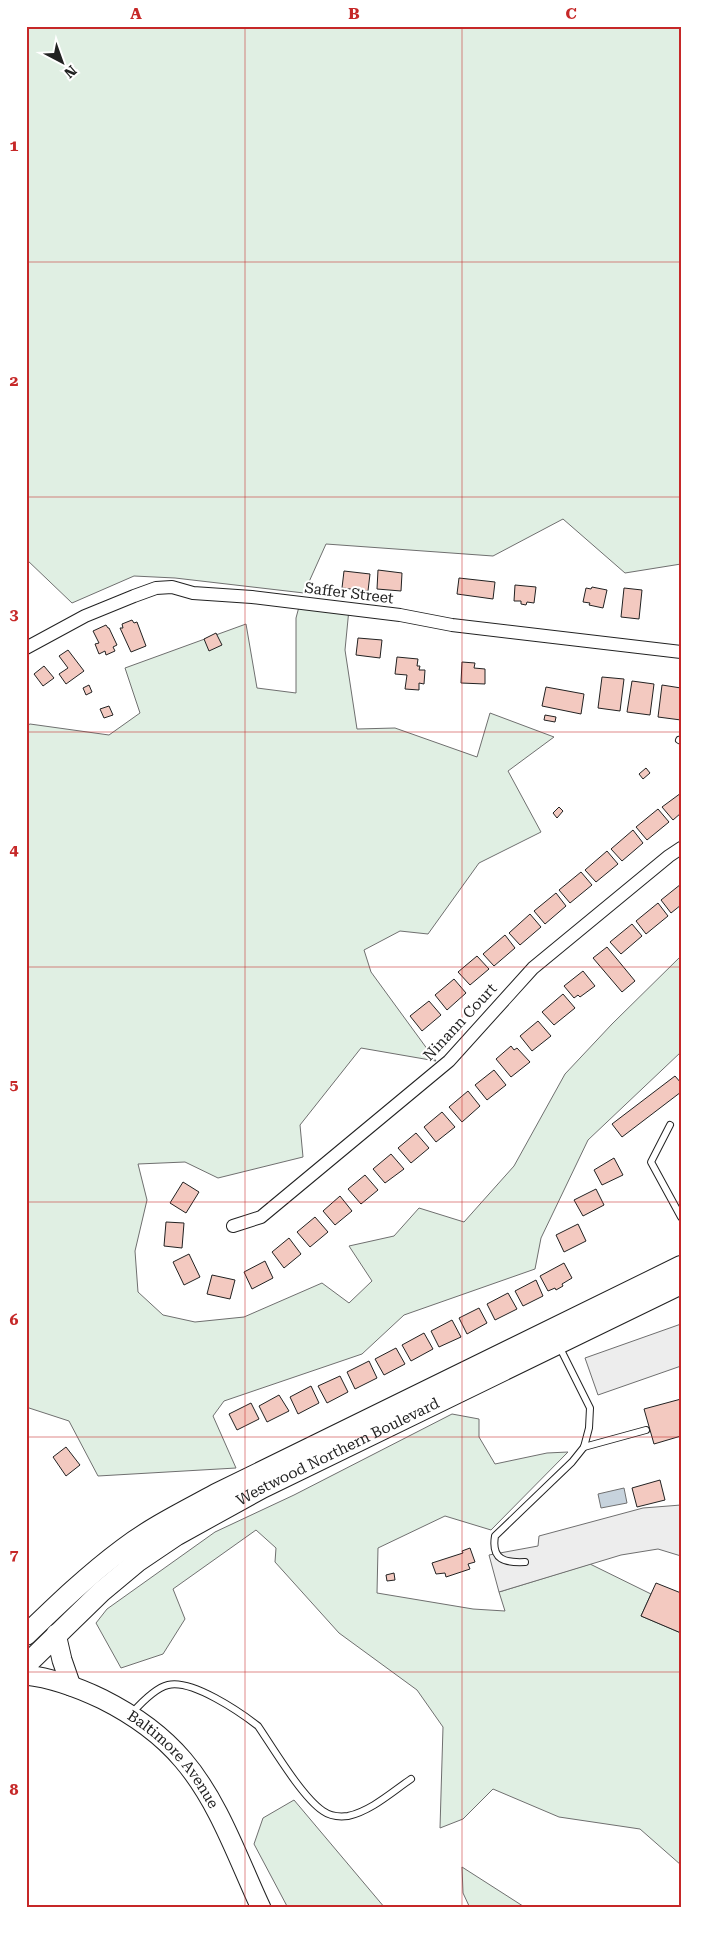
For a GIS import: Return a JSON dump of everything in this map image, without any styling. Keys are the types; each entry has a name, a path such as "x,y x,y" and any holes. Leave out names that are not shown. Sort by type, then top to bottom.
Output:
{"main road":[{"name":"Westwood Northern Boulevard","path":"26,1665 101,1592 137,1562 177,1535 262,1488 554,1337 681,1266"},
{"name":"Westwood Northern Boulevard","path":"26,1635 64,1597 117,1554 165,1522 216,1494 554,1337 681,1284"}],"street":[{"name":"Saffer Street","path":"26,648 86,616 156,588 172,587 193,593 400,615 452,625 681,652"},
{"name":"Ninann Court","path":"233,1226 260,1217 449,1061 533,968 681,848"},
{"path":"56,1634 70,1686"},
{"name":"Baltimore Avenue","path":"26,1675 70,1686 91,1694 130,1715 168,1745 184,1761 199,1783 224,1828 261,1908"}],"lane":[{"path":"670,1125 651,1162 681,1217"},
{"path":"525,1562 509,1563 500,1558 494,1546 495,1536 572,1462 584,1447 588,1428 590,1408 554,1337"},
{"path":"584,1447 646,1430"},
{"path":"130,1715 158,1690 169,1684 183,1685 199,1690 248,1718 258,1726 307,1796 322,1811 331,1815 347,1816 364,1810 411,1779"}],"green space":[{"path":"26,26 681,26 681,564 625,573 563,519 493,556 326,544 304,593 175,578 134,576 72,603 26,559"},
{"path":"300,603 349,609 345,650 357,729 395,728 477,757 490,713 554,737 508,771 541,832 479,863 428,934 400,931 364,950 371,972 436,1061 361,1048 300,1125 303,1157 218,1178 185,1162 138,1164 147,1200 135,1251 138,1292 163,1315 195,1322 244,1317 322,1283 349,1303 372,1281 349,1246 394,1236 419,1208 464,1222 514,1166 565,1074 612,1024 681,956 681,1052 588,1140 541,1238 535,1269 404,1315 362,1354 224,1401 213,1416 236,1468 98,1476 69,1421 26,1407 26,726 30,724 109,735 140,713 125,668 246,624 257,688 296,693 296,618"},
{"path":"452,1414 479,1419 479,1437 495,1464 547,1453 568,1452 491,1530 445,1516 378,1548 377,1593 473,1609 505,1611 499,1592 590,1564 651,1594 641,1616 681,1633 681,1865 640,1829 559,1817 493,1789 463,1819 440,1828 443,1727 417,1690 339,1633 275,1562 276,1548 256,1530 173,1589 185,1619 163,1654 121,1668 96,1623 107,1609 215,1532 294,1495"},
{"path":"294,1800 385,1908 288,1908 254,1844 263,1818"},
{"path":"462,1867 526,1908 470,1908 463,1893"}],"shaded area":[{"path":"681,1324 681,1366 598,1395 585,1358"},
{"path":"624,1488 627,1503 601,1508 598,1494"},
{"path":"681,1505 681,1556 658,1549 621,1555 499,1592 489,1555 538,1546 539,1536 643,1508"}],"building":[{"path":"378,570 402,573 401,591 377,589"},
{"path":"344,571 370,574 368,591 342,588"},
{"path":"459,578 495,582 493,599 457,594"},
{"path":"515,585 536,587 534,603 527,602 526,605 521,604 521,601 514,601"},
{"path":"592,587 607,590 603,608 583,602 586,588 591,589"},
{"path":"624,588 642,590 639,619 621,617"},
{"path":"132,620 134,623 137,622 146,646 131,652 120,628 123,628 122,624"},
{"path":"106,625 117,645 113,647 115,651 106,655 105,651 99,654 95,644 99,643 93,631"},
{"path":"216,633 222,645 209,651 204,639"},
{"path":"358,638 382,640 380,658 356,655"},
{"path":"68,650 84,671 66,684 59,674 68,668 59,656"},
{"path":"397,657 418,659 417,666 420,666 419,670 425,670 424,684 419,683 419,690 405,689 407,675 395,674"},
{"path":"462,662 475,663 474,668 485,669 485,684 461,683"},
{"path":"44,666 54,678 43,686 34,674"},
{"path":"602,677 624,679 620,711 598,708"},
{"path":"632,681 654,684 650,715 627,712"},
{"path":"89,685 92,692 86,695 83,688"},
{"path":"662,685 681,688 681,720 658,717"},
{"path":"546,687 584,694 581,714 542,706"},
{"path":"109,706 113,715 104,718 100,709"},
{"path":"545,715 556,717 555,722 544,720"},
{"path":"646,768 650,773 643,779 639,774"},
{"path":"681,793 681,813 673,820 662,807"},
{"path":"559,807 563,811 557,818 553,813"},
{"path":"658,809 669,822 647,840 636,827"},
{"path":"633,830 643,843 622,861 611,849"},
{"path":"607,851 618,864 596,882 585,870"},
{"path":"581,872 592,885 570,903 559,890"},
{"path":"681,884 681,905 671,913 661,900"},
{"path":"556,893 566,906 545,924 534,911"},
{"path":"658,903 668,916 646,934 636,921"},
{"path":"530,914 541,927 520,945 509,933"},
{"path":"632,924 642,936 621,954 610,942"},
{"path":"505,935 515,948 494,966 483,954"},
{"path":"607,947 635,981 622,992 593,958"},
{"path":"477,956 489,969 470,985 458,972"},
{"path":"583,971 595,986 580,997 578,995 574,998 564,986"},
{"path":"454,979 466,993 447,1010 435,995"},
{"path":"563,994 575,1008 554,1025 542,1012"},
{"path":"429,1001 441,1015 422,1031 410,1016"},
{"path":"538,1021 551,1036 532,1051 520,1036"},
{"path":"511,1046 514,1050 517,1048 530,1062 511,1077 496,1059"},
{"path":"494,1070 506,1085 487,1100 475,1085"},
{"path":"675,1076 681,1083 681,1092 622,1137 612,1124"},
{"path":"468,1091 480,1106 462,1122 449,1107"},
{"path":"442,1112 455,1127 436,1142 424,1127"},
{"path":"416,1133 429,1148 411,1163 398,1148"},
{"path":"391,1154 404,1169 385,1183 373,1169"},
{"path":"614,1158 623,1175 602,1185 594,1170"},
{"path":"365,1175 378,1190 361,1204 348,1189"},
{"path":"183,1182 199,1192 186,1213 170,1203"},
{"path":"596,1189 604,1205 583,1216 574,1200"},
{"path":"340,1196 352,1211 335,1225 323,1211"},
{"path":"315,1217 328,1232 310,1247 297,1232"},
{"path":"166,1222 184,1223 182,1248 164,1246"},
{"path":"578,1224 586,1241 564,1252 556,1235"},
{"path":"289,1238 301,1254 284,1268 272,1252"},
{"path":"189,1254 200,1277 184,1285 173,1262"},
{"path":"265,1261 273,1278 252,1289 244,1272"},
{"path":"564,1263 572,1278 556,1290 555,1288 548,1291 540,1276"},
{"path":"212,1275 235,1280 230,1299 207,1294"},
{"path":"536,1280 543,1296 523,1306 515,1291"},
{"path":"508,1293 517,1309 495,1320 487,1304"},
{"path":"479,1308 487,1323 467,1334 459,1318"},
{"path":"452,1320 461,1337 439,1347 431,1331"},
{"path":"424,1333 433,1349 411,1361 402,1345"},
{"path":"396,1348 405,1364 384,1375 375,1359"},
{"path":"369,1361 377,1378 355,1389 347,1372"},
{"path":"340,1376 348,1392 327,1403 318,1386"},
{"path":"311,1386 319,1403 298,1414 290,1397"},
{"path":"279,1395 289,1411 267,1422 259,1406"},
{"path":"681,1399 681,1436 654,1444 644,1409"},
{"path":"251,1403 259,1419 237,1430 229,1414"},
{"path":"66,1447 80,1465 66,1476 53,1457"},
{"path":"660,1480 665,1500 637,1507 632,1488"},
{"path":"470,1548 475,1562 468,1564 470,1569 446,1577 445,1573 436,1574 432,1563 463,1553 462,1551"},
{"path":"394,1573 395,1580 387,1581 386,1575"},
{"path":"656,1583 681,1593 681,1633 641,1616"}]}
